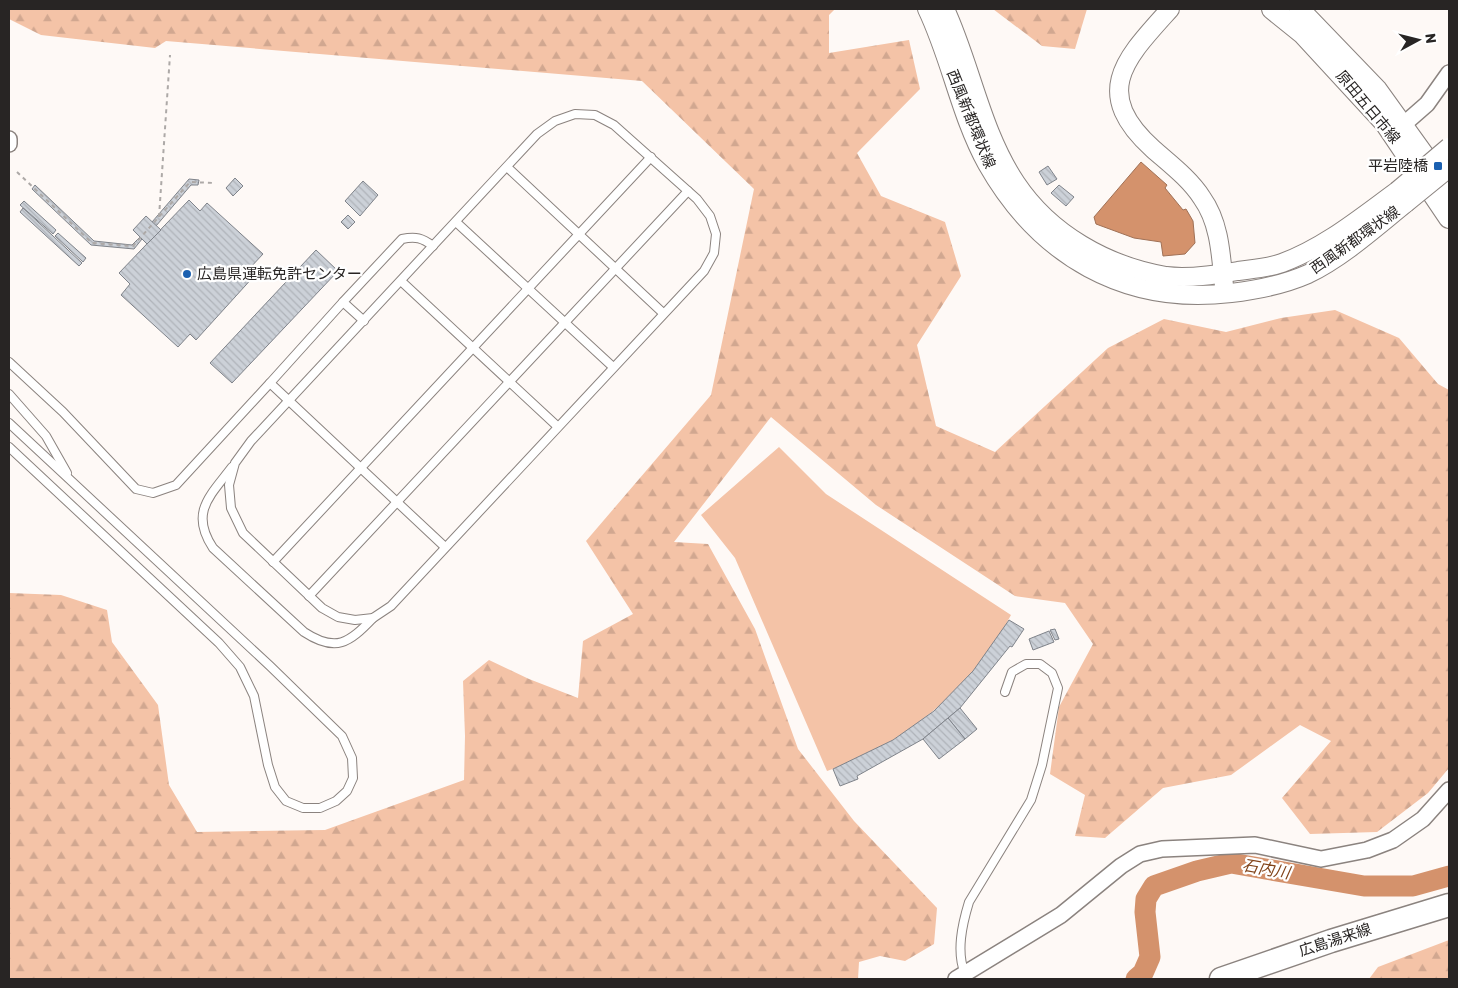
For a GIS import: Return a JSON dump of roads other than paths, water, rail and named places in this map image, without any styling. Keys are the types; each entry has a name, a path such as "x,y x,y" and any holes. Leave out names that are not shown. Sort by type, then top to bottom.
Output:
{"main road":[{"name":"原田五日市線","path":"1272,9 1310,41 1384,123 1449,218"},
{"name":"原田五日市線","path":"1299,9 1377,90 1449,190"},
{"name":"広島湯来線","path":"1221,979 1331,940 1449,905"},
{"name":"広島湯来線","path":"1266,979 1315,961 1449,920"}],"street":[{"name":"西風新都環状線","path":"927,9 986,162 1009,198 1025,218 1050,241 1081,264 1111,280 1160,294 1187,297 1225,294 1262,289 1308,274 1349,248 1449,147"},
{"name":"西風新都環状線","path":"946,9 1001,157 1017,184 1039,211 1066,236 1096,254 1130,267 1168,276 1223,274 1281,263 1334,237 1449,168"},
{"path":"1170,9 1133,50 1126,62 1121,76 1120,92 1122,107 1130,123 1142,139 1202,196 1212,215 1225,294"},
{"path":"1403,125 1427,104 1449,73"},
{"path":"9,139 9,144"},
{"path":"960,977 1061,915 1121,866 1140,854 1162,849 1255,845 1321,859 1367,850 1393,840 1423,819 1449,790"}],"lane":[{"path":"575,114 595,116 614,125 651,157 688,191 710,216 716,234 714,253 704,271 557,426 391,606 373,618 354,638 328,644 317,641 304,632 213,548 206,537 202,519 204,504 251,441 507,167 537,134 555,121 575,114"},
{"path":"273,562 651,157"},
{"path":"507,167 663,314"},
{"path":"309,596 688,191"},
{"path":"456,222 613,367"},
{"path":"9,362 64,412 136,489 153,493 176,485 402,239 413,237 423,239 433,246"},
{"path":"401,281 557,426"},
{"path":"343,302 364,321"},
{"path":"270,383 445,547"},
{"path":"9,394 46,436 71,480"},
{"path":"9,423 270,666 342,736 352,758 353,778 347,791 336,801 320,808 303,808 286,801 275,787 268,765 254,696 240,666 219,643 9,447"},
{"path":"235,463 229,485 232,508 243,533 322,608 338,617 355,620 373,618"},
{"path":"960,977 959,960 964,918 969,902 1031,800 1042,765 1058,688 1052,673 1040,664 1026,664 1012,672 1005,692"}],"waterway":[{"name":"石内川","path":"1136,979 1143,973 1150,957 1145,912 1146,899 1154,886 1197,871 1231,863 1364,886 1413,886 1449,876"}],"place":[{"name":"平岩陸橋","path":"1438,166"},
{"name":"広島県運転免許センター","path":"187,274"}]}
